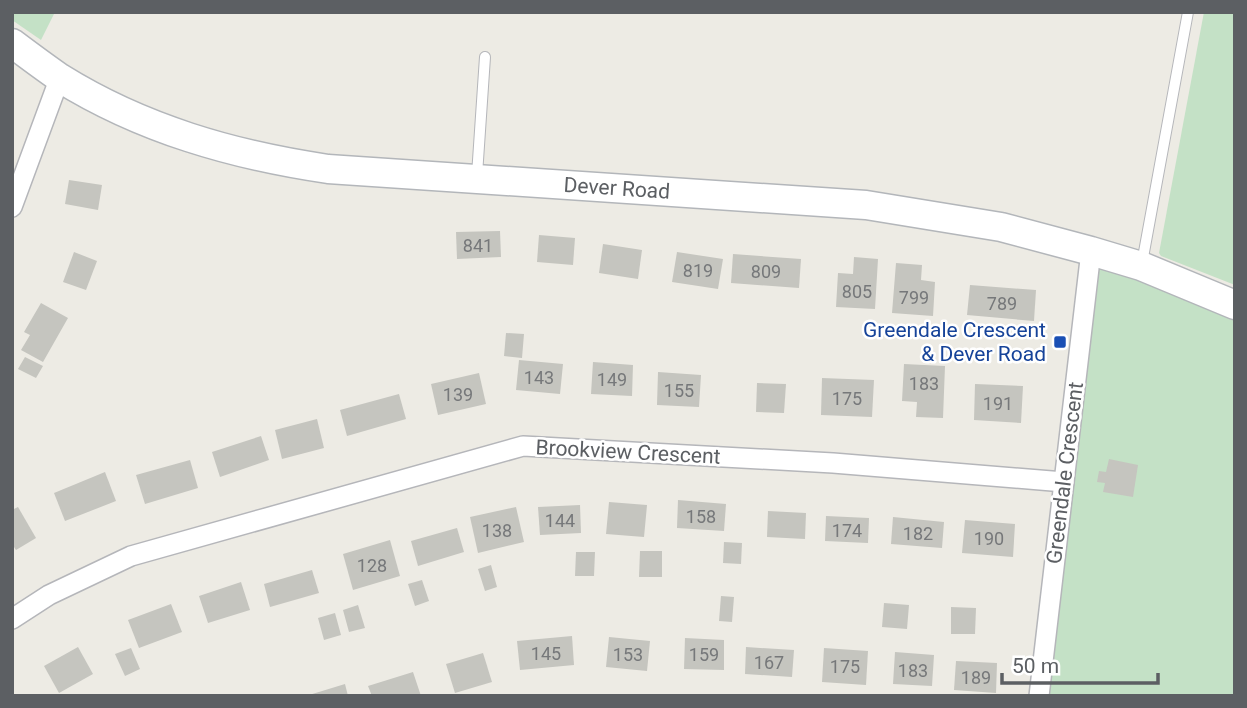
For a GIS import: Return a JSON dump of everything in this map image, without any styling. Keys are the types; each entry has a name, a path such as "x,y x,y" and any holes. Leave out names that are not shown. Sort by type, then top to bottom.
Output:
{"main road":[{"name":"Dever Road","path":"12,43 60,77 139,119 178,135 277,161 328,169 866,205 1001,227 1091,251 1141,266 1235,305"}],"street":[{"path":"12,207 60,77"},
{"name":"Greendale Crescent","path":"1039,696 1091,251"},
{"name":"Brookview Crescent","path":"12,620 48,595 131,556 523,446 833,463 1064,482"}],"lane":[{"path":"1141,266 1188,12"},
{"path":"477,179 485,57"}],"green space":[{"path":"12,12 55,12 41,40 12,20"},
{"path":"1204,12 1235,12 1235,285 1159,253"},
{"path":"1091,251 1235,305 1235,696 1039,696"}],"building":[{"path":"69,180 102,185 98,210 65,204"},
{"path":"500,231 501,257 457,259 456,232"},
{"path":"539,235 575,238 573,265 537,262"},
{"path":"603,244 642,250 638,279 599,273"},
{"path":"74,252 97,261 86,290 63,282"},
{"path":"677,252 723,259 718,289 672,282"},
{"path":"733,254 801,259 799,288 731,283"},
{"path":"854,257 878,259 875,309 836,307 838,273 853,274"},
{"path":"896,263 922,265 921,280 935,282 933,316 892,313"},
{"path":"970,285 1036,290 1034,321 967,315"},
{"path":"41,303 68,318 43,362 21,350 30,335 24,332"},
{"path":"506,333 524,334 522,358 504,356"},
{"path":"25,357 43,366 36,378 18,369"},
{"path":"519,360 563,364 560,394 516,390"},
{"path":"593,362 633,365 632,396 591,394"},
{"path":"904,364 945,366 943,418 916,417 917,402 902,401"},
{"path":"658,372 701,375 699,407 657,405"},
{"path":"479,373 486,404 438,415 431,384"},
{"path":"822,378 874,380 872,417 821,415"},
{"path":"757,383 786,384 784,413 756,412"},
{"path":"975,384 1023,386 1021,423 974,420"},
{"path":"399,394 406,419 347,436 340,410"},
{"path":"317,419 324,448 282,459 275,430"},
{"path":"261,436 269,460 220,477 212,452"},
{"path":"1109,459 1138,465 1133,497 1103,492 1105,483 1097,482 1099,471 1106,472"},
{"path":"190,460 198,488 145,504 136,475"},
{"path":"105,472 116,501 65,521 54,493"},
{"path":"678,500 726,504 724,531 677,528"},
{"path":"609,502 647,505 644,537 606,534"},
{"path":"580,505 581,533 540,535 538,507"},
{"path":"18,507 36,538 16,550 12,544 12,510"},
{"path":"516,507 524,542 478,553 470,517"},
{"path":"768,511 806,513 805,539 767,537"},
{"path":"826,516 869,518 868,543 825,541"},
{"path":"893,517 944,522 942,548 891,544"},
{"path":"965,520 1015,524 1013,557 962,553"},
{"path":"457,528 464,552 418,566 411,541"},
{"path":"390,540 400,576 353,590 343,554"},
{"path":"724,542 742,543 741,564 723,563"},
{"path":"640,551 662,551 662,577 639,577"},
{"path":"576,552 595,552 594,576 575,576"},
{"path":"491,565 497,587 485,591 478,569"},
{"path":"312,570 319,593 270,607 264,584"},
{"path":"422,580 429,601 415,606 408,584"},
{"path":"241,582 250,610 208,623 199,596"},
{"path":"721,596 734,597 732,622 719,621"},
{"path":"884,603 909,605 907,629 882,627"},
{"path":"171,604 182,632 139,648 128,620"},
{"path":"358,605 365,628 349,632 343,610"},
{"path":"951,607 976,608 975,634 951,634"},
{"path":"335,613 341,635 324,640 318,618"},
{"path":"572,636 574,665 520,670 517,641"},
{"path":"609,637 650,641 647,671 606,667"},
{"path":"685,638 724,640 724,670 684,669"},
{"path":"78,647 93,674 59,693 44,666"},
{"path":"746,647 794,650 792,677 745,674"},
{"path":"131,648 140,669 125,676 115,654"},
{"path":"824,648 868,651 866,685 822,682"},
{"path":"895,652 934,655 932,686 893,684"},
{"path":"483,653 492,682 455,693 446,664"},
{"path":"956,661 997,663 996,693 954,690"},
{"path":"413,672 421,696 372,696 368,686"},
{"path":"345,684 348,696 309,696 309,695"}],"place":[{"name":"Greendale Crescent & Dever Road","path":"1060,342"}]}
